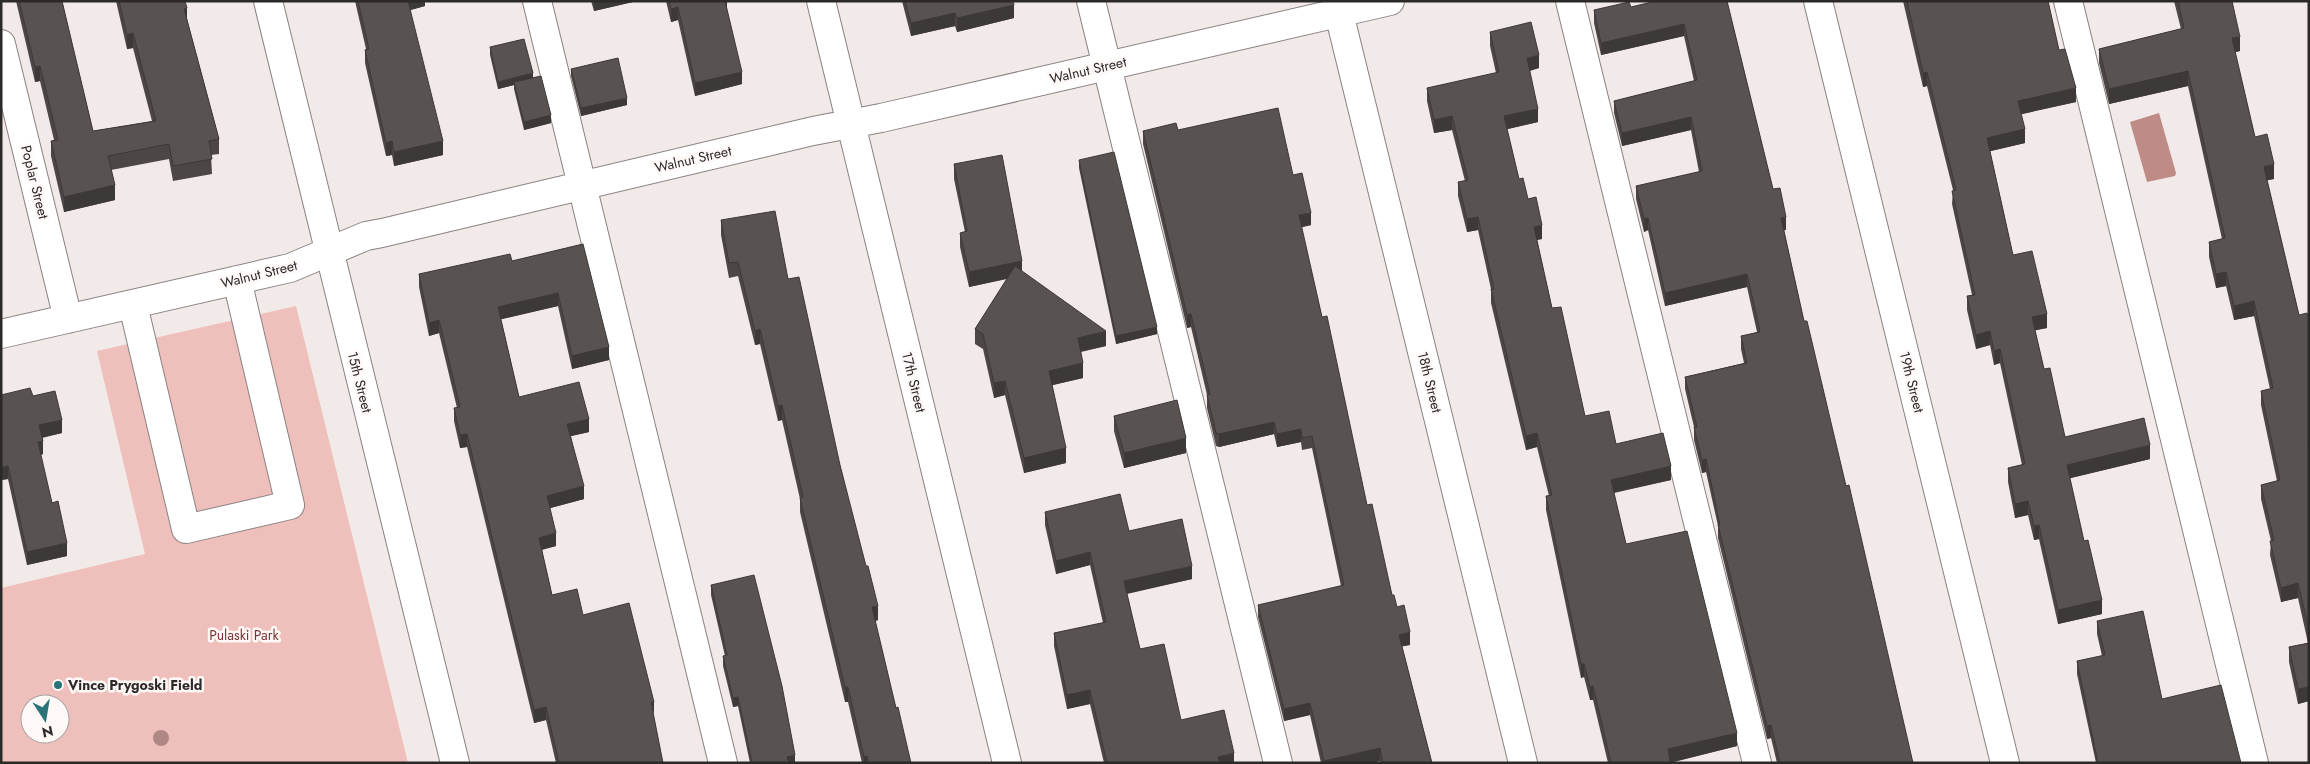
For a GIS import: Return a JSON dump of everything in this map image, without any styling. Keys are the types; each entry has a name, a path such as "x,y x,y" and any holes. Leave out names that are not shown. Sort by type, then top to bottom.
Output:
{"street":[{"name":"15th Street","path":"268,1 328,252 455,763"},
{"path":"537,1 723,763"},
{"name":"17th Street","path":"821,1 1007,763"},
{"path":"1091,1 1278,763"},
{"name":"Walnut Street","path":"1,334 290,268 366,236 1107,65 1338,7 1390,1"},
{"path":"1570,1 1757,763"},
{"name":"19th Street","path":"1818,1 2005,763"},
{"path":"2068,1 2254,763"},
{"name":"18th Street","path":"1338,7 1523,763"},
{"name":"Poplar Street","path":"1,44 5,77 68,319"},
{"path":"133,305 186,529 290,505 237,280"}],"green space":[{"name":"Pulaski Park","path":"296,306 408,763 1,763 1,588 145,554 97,351"}],"shaded area":[{"path":"2159,113 2176,173 2175,176 2147,182 2130,122"}],"building":[{"path":"19,1 62,1 93,131 156,121 133,33 127,35 119,1 185,1 187,8 184,9 219,139 209,141 212,159 173,166 169,144 108,156 115,185 64,197 51,141 58,140 40,66 35,67"},
{"path":"358,1 408,1 443,141 394,152 392,141 386,143 365,50 369,49"},
{"path":"669,1 725,1 742,72 695,83 678,7 671,9"},
{"path":"905,1 1013,1 1014,5 957,18 955,13 911,23"},
{"path":"1656,1 1727,1 1773,189 1780,188 1786,217 1781,218 1804,321 1807,321 1846,486 1849,485 1913,763 1780,763 1771,725 1767,726 1718,525 1720,525 1706,459 1702,460 1694,427 1697,427 1685,377 1747,363 1741,336 1760,332 1747,274 1665,293 1648,218 1644,219 1636,186 1702,171 1691,117 1622,133 1614,101 1697,80 1684,24 1601,43 1594,10 1629,2 1631,7"},
{"path":"1907,1 2048,1 2059,50 2065,49 2076,88 2018,101 2025,129 1987,138 2013,255 2032,251 2047,314 2032,317 2044,369 2050,368 2065,437 2144,418 2150,445 2067,465 2084,541 2088,540 2102,600 2058,610 2039,525 2034,526 2028,501 2015,504 2008,468 2025,464 2000,349 1994,351 1990,331 1976,335 1967,296 1975,295 1952,191 1956,190 1927,72 1923,73"},
{"path":"2178,1 2232,1 2240,37 2232,38 2255,137 2267,134 2274,164 2264,167 2299,315 2307,313 2309,321 2309,630 2298,583 2281,588 2270,541 2274,540 2261,485 2280,480 2261,391 2273,388 2254,301 2234,306 2226,272 2216,274 2209,242 2225,238 2188,71 2109,89 2099,49 2184,28"},
{"path":"1531,22 1539,55 1527,58 1538,109 1504,116 1519,179 1523,178 1528,199 1536,197 1542,225 1534,227 1552,308 1561,307 1585,416 1609,411 1616,444 1663,433 1671,466 1611,480 1626,544 1687,531 1737,733 1668,749 1670,763 1611,763 1593,686 1590,687 1584,664 1581,664 1546,496 1552,495 1537,433 1526,436 1491,289 1494,289 1478,217 1467,219 1458,182 1468,180 1452,116 1434,120 1427,88 1499,72 1490,32"},
{"path":"524,39 533,73 498,82 490,47"},
{"path":"618,58 627,98 581,108 571,69"},
{"path":"541,76 551,115 524,122 514,82"},
{"path":"1278,108 1293,175 1302,173 1311,213 1299,215 1322,317 1327,316 1367,505 1372,504 1392,595 1394,595 1397,607 1404,605 1410,632 1399,635 1432,763 1383,763 1380,748 1324,761 1310,703 1284,709 1258,605 1344,585 1312,436 1302,438 1301,429 1277,434 1274,422 1219,434 1216,433 1207,395 1210,394 1191,314 1187,315 1143,131 1176,123 1178,130"},
{"path":"1114,152 1157,327 1116,336 1079,160"},
{"path":"1002,155 1022,261 969,272 960,233 967,231 954,164"},
{"path":"775,211 788,279 799,277 840,465 878,606 872,607 911,763 869,763 867,756 864,757 848,687 845,687 800,498 803,497 782,405 778,406 760,329 755,331 738,262 729,263 721,220"},
{"path":"583,244 609,347 572,356 558,293 498,307 519,397 579,382 589,419 567,424 584,486 547,496 556,533 539,538 552,595 577,589 583,615 629,603 654,702 651,702 663,763 559,763 546,707 534,710 467,434 460,435 454,408 460,407 439,320 429,323 419,274 510,254 512,261"},
{"path":"1015,266 1106,331 1078,338 1083,363 1049,371 1066,448 1024,458 1005,381 994,383 983,334 975,329"},
{"path":"30,388 33,396 55,391 62,420 39,425 43,441 38,442 52,503 58,501 67,543 27,552 8,466 1,467 1,395"},
{"path":"1177,400 1186,438 1124,453 1114,416"},
{"path":"1120,494 1129,531 1182,519 1192,566 1124,581 1140,649 1164,644 1181,720 1224,710 1234,753 1218,757 1220,763 1107,763 1090,690 1067,695 1054,633 1106,622 1090,552 1056,561 1045,512"},
{"path":"754,575 782,686 795,755 787,757 789,763 752,763 738,697 733,698 723,656 727,655 711,585"},
{"path":"2143,611 2162,699 2221,685 2241,763 2098,763 2077,661 2105,655 2097,621"},
{"path":"2309,643 2309,687 2298,689 2289,647"}],"place":[{"name":"Vince Prygoski Field","path":"58,685"}]}
